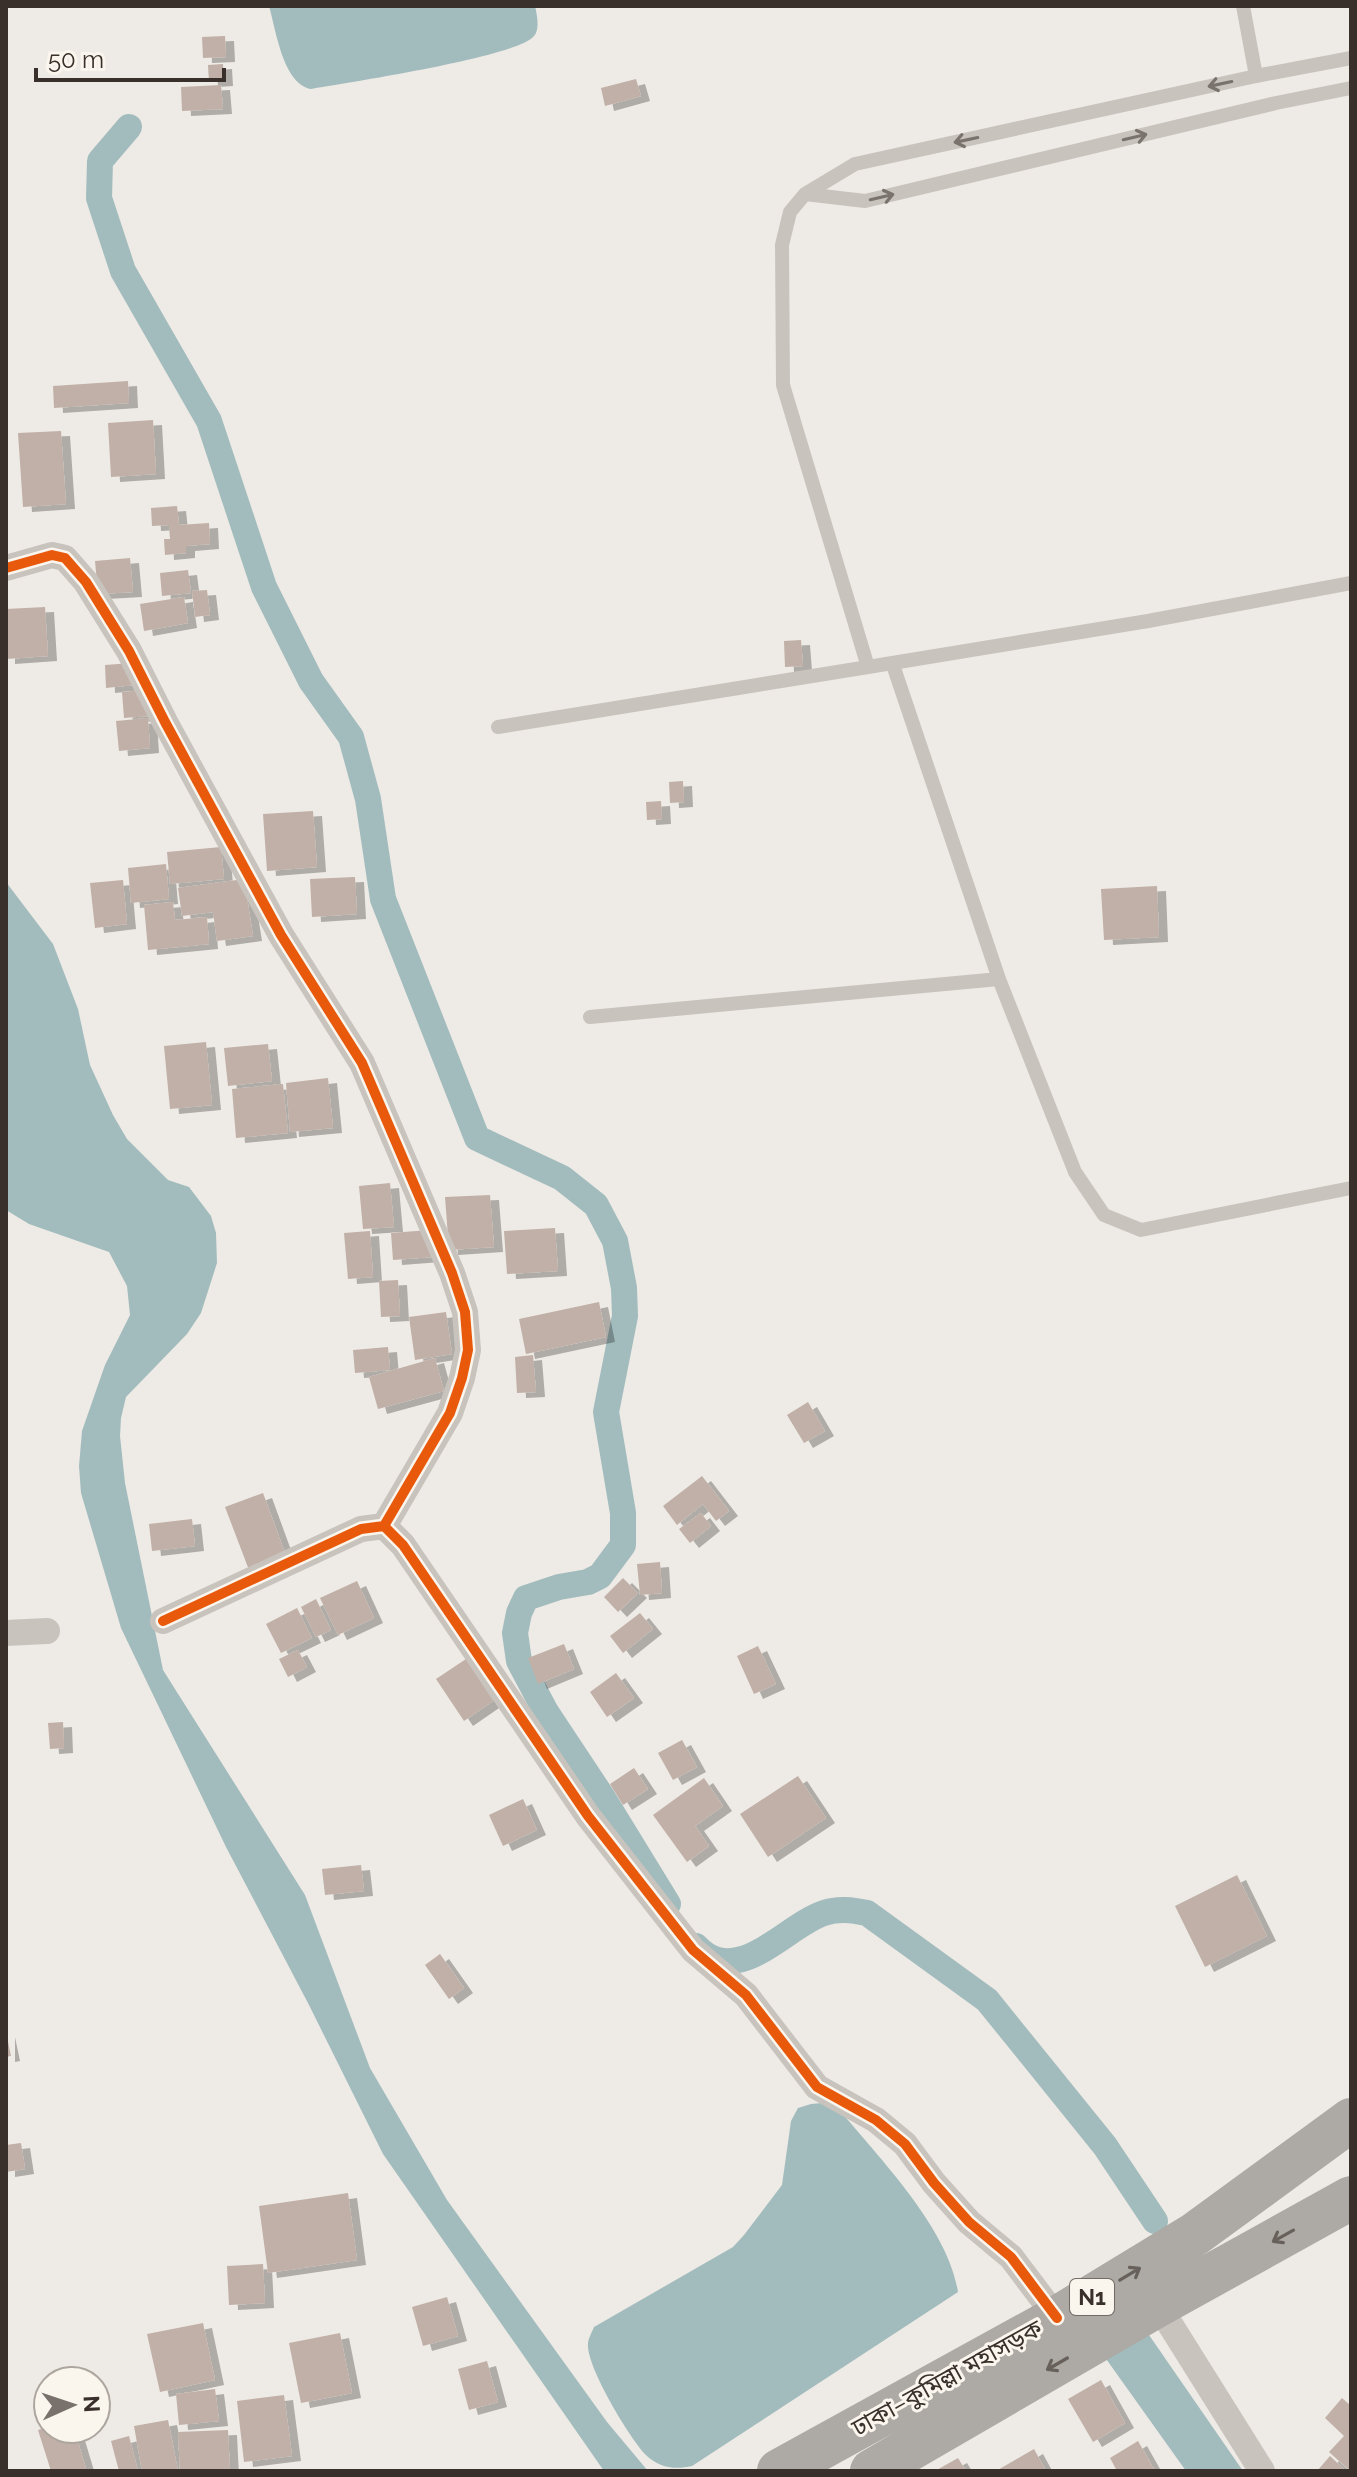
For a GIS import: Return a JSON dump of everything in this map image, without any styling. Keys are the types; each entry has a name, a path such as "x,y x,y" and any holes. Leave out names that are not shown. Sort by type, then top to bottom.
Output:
{"highway":[{"name":"ঢাকা–কুমিল্লা মহাসড়ক","path":"779,2471 1057,2318 1195,2234 1351,2120"},
{"name":"ঢাকা–কুমিল্লা মহাসড়ক","path":"872,2471 1158,2305 1351,2198"}],"street":[{"path":"6,568 52,555 65,558 86,582 129,651 281,935 362,1063 452,1273 465,1312 468,1350 462,1378 450,1413 384,1526"},
{"path":"163,1621 361,1529 384,1526"},
{"path":"384,1526 403,1545 588,1816 693,1950 746,1995 817,2087 876,2120 905,2144 969,2222 1011,2257 1057,2318"},
{"path":"6,1633 47,1631"},
{"path":"1158,2305 1262,2471"}],"lane":[{"path":"1243,6 1256,76"},
{"path":"868,667 783,385 782,245 790,212 805,194 855,164 1351,58"},
{"path":"805,194 865,201 1351,88"},
{"path":"498,727 893,665 1351,583"},
{"path":"893,665 999,979 1075,1172 1104,1215 1141,1230 1351,1188"},
{"path":"590,1017 999,979"}],"water":[{"path":"269,6 535,6 537,26 534,36 497,52 430,68 311,89 301,85 287,67"},
{"path":"6,882 53,944 78,1009 90,1065 127,1139 168,1180 189,1187 211,1216 216,1233 217,1263 201,1313 187,1334 126,1397 121,1418 125,1483 163,1670 305,1895 370,2068 447,2200 607,2422 648,2471 604,2471 383,2154 226,1847 121,1628 81,1493 79,1466 82,1431 105,1365 130,1315 127,1286 109,1252 29,1224 6,1210"},
{"path":"833,2102 925,2217 951,2267 958,2292 692,2466 673,2468 656,2463 630,2434 601,2385 589,2354 588,2342 594,2327 733,2247 782,2185 791,2121 798,2108"},
{"path":"1149,2335 1243,2471 1186,2471 1104,2356"}],"building":[{"path":"225,36 226,57 203,58 202,37"},
{"path":"223,64 224,81 209,82 208,65"},
{"path":"636,79 641,96 605,106 601,88"},
{"path":"221,85 223,109 182,111 181,87"},
{"path":"128,381 129,403 54,408 53,386"},
{"path":"153,420 156,474 111,477 108,423"},
{"path":"61,431 66,504 23,507 18,433"},
{"path":"177,506 179,525 209,523 210,544 186,546 186,553 165,555 164,539 170,539 169,525 152,526 151,508"},
{"path":"130,558 133,592 98,594 95,561"},
{"path":"188,570 191,593 162,596 160,573"},
{"path":"207,590 210,615 195,617 192,591"},
{"path":"184,597 188,623 144,631 140,604"},
{"path":"45,607 48,656 6,659 6,609"},
{"path":"801,640 803,666 785,667 784,641"},
{"path":"132,663 134,685 106,688 105,665"},
{"path":"145,690 148,716 124,718 122,692"},
{"path":"148,718 150,748 119,751 116,721"},
{"path":"683,781 684,802 670,803 669,782"},
{"path":"661,801 662,819 647,820 646,802"},
{"path":"313,811 317,867 267,871 263,814"},
{"path":"221,847 224,879 170,884 167,852"},
{"path":"166,864 169,899 131,903 128,868"},
{"path":"355,877 357,914 312,917 310,879"},
{"path":"244,879 253,936 217,941 213,912 182,916 178,888"},
{"path":"123,880 127,924 95,928 90,883"},
{"path":"1157,886 1159,937 1104,940 1101,889"},
{"path":"173,902 175,920 207,917 209,944 148,950 144,905"},
{"path":"206,1042 212,1105 170,1109 164,1046"},
{"path":"268,1044 272,1081 228,1086 224,1048"},
{"path":"328,1078 333,1128 290,1132 286,1083"},
{"path":"283,1084 288,1133 236,1138 232,1089"},
{"path":"390,1183 394,1227 363,1229 359,1186"},
{"path":"490,1195 494,1247 449,1250 445,1197"},
{"path":"555,1228 558,1271 507,1274 504,1231"},
{"path":"429,1230 432,1257 393,1260 391,1233"},
{"path":"370,1231 373,1277 348,1279 344,1233"},
{"path":"398,1280 400,1316 381,1317 379,1281"},
{"path":"599,1302 606,1337 526,1354 519,1319"},
{"path":"446,1312 452,1354 415,1360 409,1317"},
{"path":"388,1347 390,1370 355,1373 353,1350"},
{"path":"533,1355 536,1392 517,1393 515,1357"},
{"path":"435,1358 444,1391 378,1409 369,1377"},
{"path":"808,1402 825,1431 804,1443 787,1415"},
{"path":"702,1476 729,1511 716,1521 703,1504 677,1525 663,1506"},
{"path":"263,1493 286,1556 249,1570 225,1507"},
{"path":"701,1513 711,1526 690,1543 679,1529"},
{"path":"192,1519 195,1546 152,1551 149,1524"},
{"path":"660,1562 662,1593 640,1595 637,1564"},
{"path":"623,1578 638,1593 618,1612 604,1597"},
{"path":"357,1581 374,1618 338,1635 320,1598"},
{"path":"316,1599 331,1630 316,1637 301,1607"},
{"path":"297,1608 312,1638 281,1653 266,1624"},
{"path":"640,1613 653,1629 623,1653 610,1636"},
{"path":"564,1644 574,1669 538,1684 528,1658"},
{"path":"758,1646 776,1684 754,1694 737,1656"},
{"path":"298,1650 307,1667 288,1677 279,1659"},
{"path":"466,1659 493,1701 464,1721 436,1679"},
{"path":"616,1673 634,1698 607,1717 590,1692"},
{"path":"63,1722 64,1748 50,1749 48,1723"},
{"path":"682,1740 697,1767 673,1780 658,1753"},
{"path":"634,1768 648,1789 623,1805 610,1784"},
{"path":"798,1776 826,1818 768,1857 740,1814"},
{"path":"704,1778 723,1806 695,1826 709,1846 687,1862 653,1815"},
{"path":"523,1799 537,1830 503,1846 489,1815"},
{"path":"361,1865 364,1891 325,1895 322,1869"},
{"path":"1237,1875 1267,1936 1205,1967 1175,1906"},
{"path":"440,1954 464,1988 449,1999 425,1965"},
{"path":"6,2032 11,2056 6,2057"},
{"path":"21,2143 25,2169 6,2172 6,2145"},
{"path":"348,2193 357,2260 268,2273 259,2206"},
{"path":"263,2264 265,2303 229,2305 227,2266"},
{"path":"447,2297 458,2336 423,2346 412,2307"},
{"path":"203,2323 215,2380 160,2392 147,2334"},
{"path":"340,2333 352,2393 301,2403 289,2343"},
{"path":"487,2361 498,2402 469,2410 458,2369"},
{"path":"1101,2380 1125,2423 1093,2442 1068,2399"},
{"path":"215,2389 219,2421 179,2425 176,2394"},
{"path":"284,2395 292,2456 244,2462 237,2401"},
{"path":"1342,2398 1351,2406 1349,2470 1329,2452 1344,2436 1325,2418"},
{"path":"168,2420 178,2471 142,2471 134,2426"},
{"path":"228,2430 230,2471 180,2471 178,2432"},
{"path":"129,2436 138,2471 119,2471 112,2441"},
{"path":"1138,2441 1155,2471 1117,2471 1110,2458"},
{"path":"43,2445 79,2445 86,2469 51,2471"},
{"path":"1034,2449 1046,2471 996,2471"},
{"path":"1330,2456 1346,2471 1317,2471"},
{"path":"958,2458 966,2471 935,2471"}],"waterway":[{"path":"129,127 100,161 99,198 123,271 209,421 264,587 311,681 351,737 368,799 383,899 477,1138 562,1178 596,1205 615,1241 624,1288 625,1316 606,1412 623,1513 623,1545 600,1576 526,1598 515,1633 519,1661 546,1712 668,1904"},
{"path":"696,1946 712,1958 728,1961 744,1958 824,1913 835,1910 867,1913 987,2000 1105,2146 1155,2221"}],"cycle path":[{"path":"6,568 52,555 65,558 86,582 129,651 281,935 362,1063 452,1273 465,1312 468,1350 462,1378 450,1413 384,1526"},
{"path":"163,1621 361,1529 384,1526 403,1545 588,1816 693,1950 746,1995 817,2087 876,2120 905,2144 969,2222 1011,2257 1057,2318"}]}
